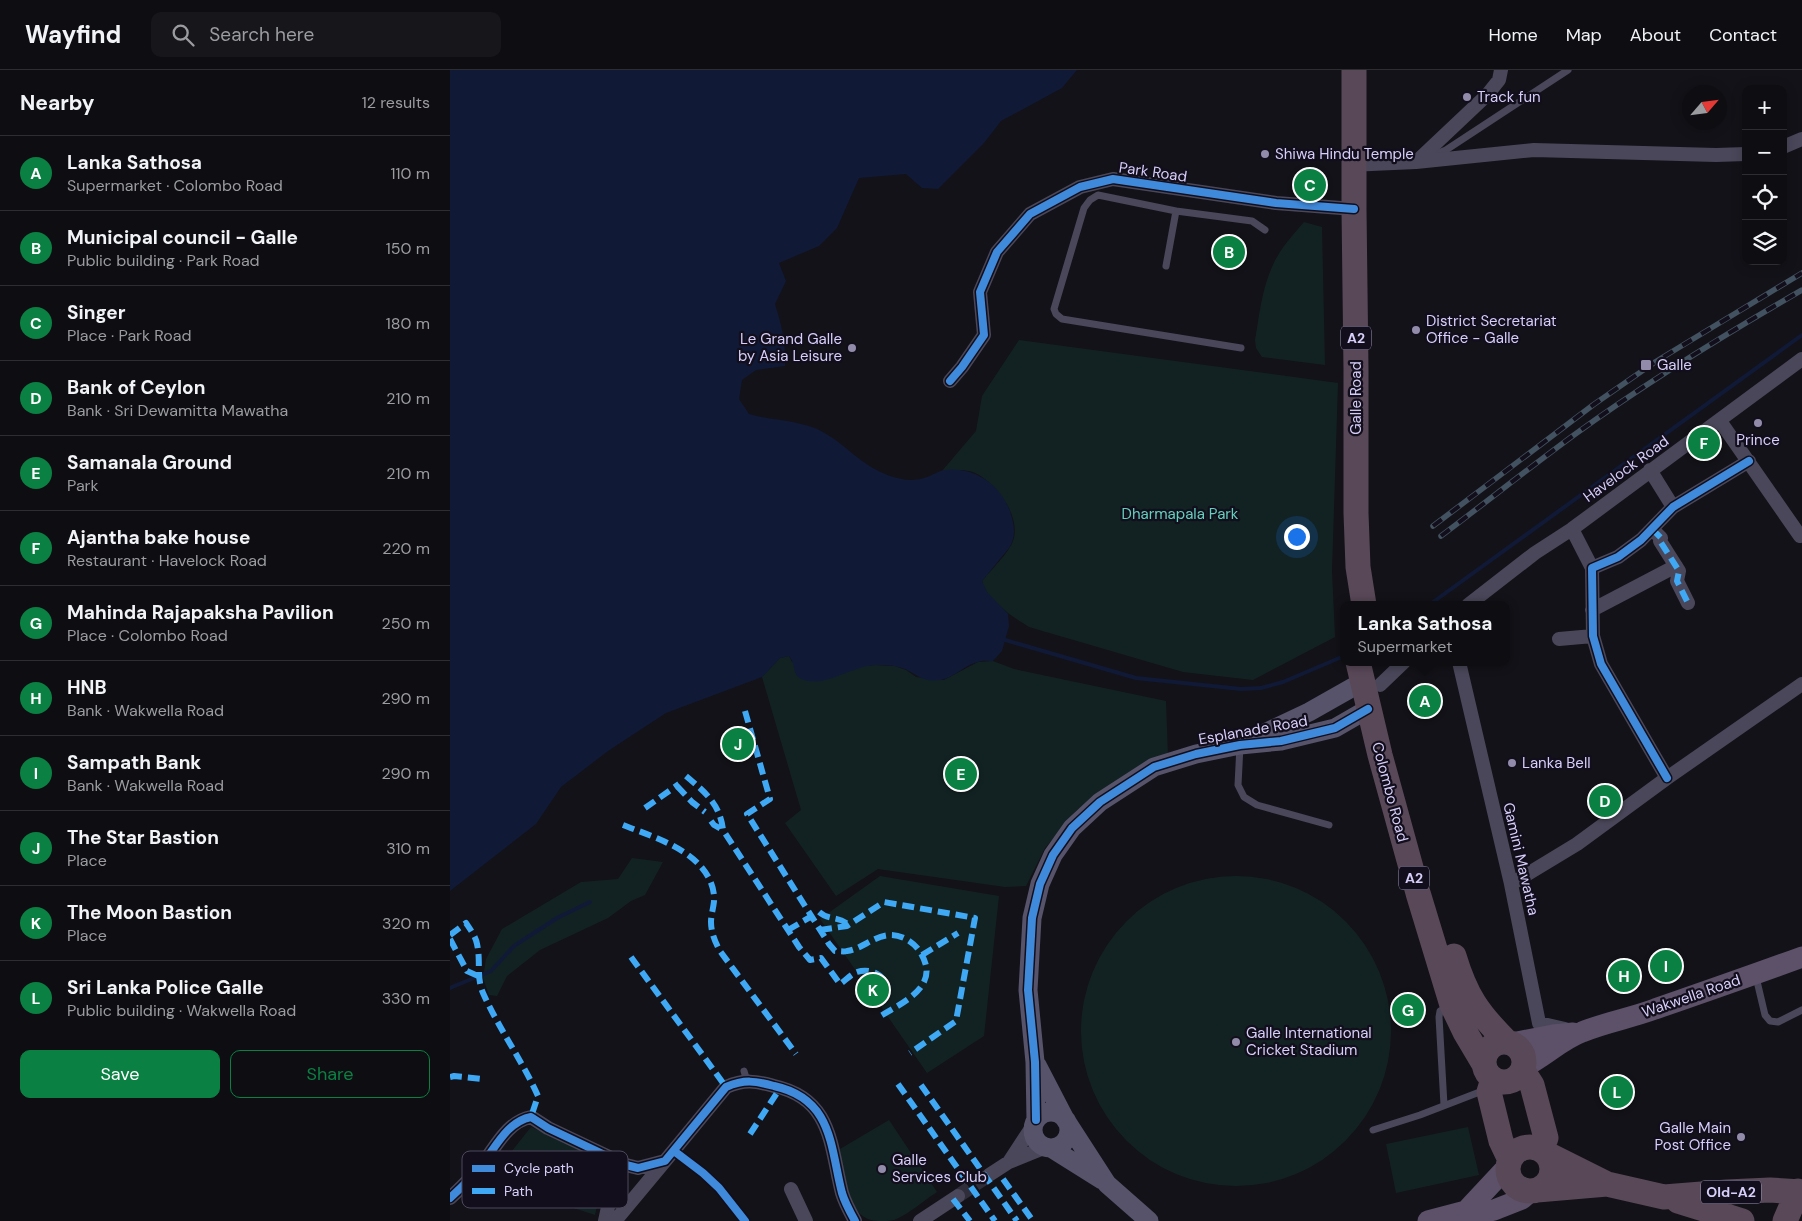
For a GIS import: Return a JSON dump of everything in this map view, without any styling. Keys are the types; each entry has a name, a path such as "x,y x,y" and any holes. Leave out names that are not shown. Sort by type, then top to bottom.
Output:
{"highway":[{"name":"Galle Road","path":"1342,70 1348,165"},
{"name":"Galle Road","path":"1349,601 1345,513 1345,380 1348,165 1354,70"},
{"name":"Galle Road","path":"1348,209 1356,370 1358,567 1363,601"},
{"name":"Colombo Road","path":"1367,681 1416,884 1452,1005 1488,1078 1501,1141 1509,1163"},
{"name":"Colombo Road","path":"1367,681 1389,730 1460,976 1469,998 1477,1010 1510,1042"},
{"path":"1501,1042 1510,1042 1521,1050 1524,1061 1523,1069 1519,1076 1510,1082 1488,1078 1486,1052 1490,1047 1501,1042"},
{"path":"1523,1069 1532,1086 1546,1138 1543,1151 1552,1164 1548,1183 1534,1191"},
{"path":"1606,1184 1534,1191 1524,1190 1514,1184 1508,1172 1509,1163 1514,1155 1524,1148 1536,1148 1606,1184 1664,1197 1742,1221"},
{"name":"Old-A2","path":"1664,1197 1727,1192 1800,1192"},
{"path":"1786,1221 1800,1192"}],"main road":[{"name":"Wakwella Road","path":"1523,1069 1580,1033 1653,1010 1802,957"},
{"name":"Wakwella Road","path":"1510,1042 1552,1035 1580,1033"},
{"path":"1466,1211 1509,1163"},
{"path":"1428,1221 1466,1211 1482,1212 1494,1210 1522,1199 1534,1191"}],"street":[{"path":"1416,162 1488,95 1499,80 1501,70"},
{"path":"1787,146 1802,140"},
{"path":"1348,165 1416,162 1534,150 1742,154"},
{"name":"Park Road","path":"950,381 984,335 980,292 997,252 1030,214 1080,187 1113,179 1276,203 1348,209"},
{"name":"Havelock Road","path":"1473,601 1528,558 1572,529 1802,359"},
{"path":"1720,420 1800,536"},
{"path":"1592,568 1618,557 1652,529 1673,507 1749,461"},
{"path":"1650,470 1673,507"},
{"path":"1572,529 1592,568 1593,636 1601,664 1667,778"},
{"path":"1652,529 1661,538 1660,541 1679,571 1677,581 1688,603"},
{"path":"1592,610 1676,566"},
{"path":"1559,639 1593,636"},
{"path":"1367,681 1396,666"},
{"name":"Gamini Mawatha","path":"1460,666 1511,884 1539,1023 1580,1033"},
{"name":"Esplanade Road","path":"1035,1122 1035,1062 1028,990 1032,918 1040,884 1053,855 1072,828 1100,802 1154,767 1196,754 1240,745 1281,742 1335,728 1367,681"},
{"name":"Esplanade Road","path":"1240,745 1310,712 1367,681"},
{"path":"1511,884 1577,844 1667,778 1802,684"},
{"name":"Esplanade Road","path":"1035,1062 1065,1119 1108,1184"},
{"path":"628,1205 726,1087 746,1076 790,1091 807,1101 822,1117 831,1139 843,1196 855,1221"},
{"path":"989,1175 1009,1162 1061,1144 1068,1132 1065,1119 1058,1114 1050,1112 1042,1115 1035,1122 1009,1162"},
{"path":"492,1151 512,1125 521,1119 531,1117 548,1128 597,1151"},
{"path":"1035,1122 1033,1134 1035,1138 1048,1148"},
{"name":"Esplanade Road","path":"1048,1148 1108,1184 1150,1221"},
{"path":"628,1166 638,1168 669,1156"},
{"path":"450,1198 462,1186"},
{"path":"791,1189 806,1221"},
{"path":"920,1221 958,1196"},
{"path":"605,1221 608,1208"},
{"path":"615,1221 626,1208"}],"lane":[{"path":"1416,162 1446,150 1568,70"},
{"path":"1242,348 1062,319 1056,314 1054,309 1084,208 1090,200 1098,195 1176,211 1252,220 1265,230"},
{"path":"1166,266 1176,211"},
{"path":"1240,745 1238,785 1244,797 1257,804 1329,825"},
{"path":"1756,974 1765,1015 1770,1021 1778,1022 1802,1010"},
{"path":"1444,1105 1439,1017 1440,1011 1452,1005"},
{"path":"1373,1130 1477,1093 1488,1078"},
{"path":"669,1156 703,1173 719,1188 745,1221"}],"green space":[{"path":"1304,222 1322,227 1325,365 1262,357 1256,348 1255,340 1263,293 1269,275 1282,249"},
{"name":"Dharmapala Park","path":"1019,340 1338,383 1332,571 1335,637 1253,680 1183,672 1029,627 995,601 989,595 982,581 1013,541 1014,521 1010,511 998,491 990,483 973,472 965,470 942,471 976,431 982,396"},
{"path":"789,656 792,662 828,679 863,666 874,665 895,666 906,670 916,677 944,680 978,662 993,661 1014,669 1166,701 1168,756 1118,783 1077,810 1045,848 1026,886 1005,887 878,869 836,896 785,823 801,810 762,677 780,658"},
{"path":"632,858 663,862 645,895 631,901 608,918 540,950 507,976 497,996 489,995 483,978 486,959 502,929 581,882 618,879"},
{"path":"880,876 999,896 984,1036 927,1073 820,919"},
{"name":"Galle International Cricket Stadium","path":"1236,876 1266,879 1295,888 1322,902 1346,921 1365,945 1379,972 1388,1001 1391,1031 1388,1061 1379,1090 1365,1117 1346,1141 1322,1160 1295,1174 1266,1183 1236,1186 1206,1183 1177,1174 1150,1160 1126,1141 1107,1117 1093,1090 1084,1061 1081,1031 1084,1001 1093,972 1107,945 1126,921 1150,902 1177,888 1206,879"},
{"name":"Galle Services Club","path":"889,1120 937,1192 899,1218 879,1221 868,1219 853,1205 844,1183 840,1149"},
{"path":"531,1127 583,1151 512,1151"},
{"path":"1468,1127 1479,1175 1396,1193 1386,1144"},
{"path":"574,1208 596,1208 595,1215"}],"water":[{"path":"450,70 1077,70 1062,88 1001,121 984,143 938,189 922,188 906,174 859,178 837,228 819,246 779,263 786,281 775,304 783,335 785,366 756,370 742,380 739,399 749,414 814,428 832,437 862,461 890,476 918,480 942,471 955,470 975,474 992,485 1000,493 1010,511 1014,530 1012,543 1009,548 982,581 987,592 1008,614 1009,626 1002,651 993,661 981,661 940,680 921,678 898,667 875,665 858,668 833,678 816,682 808,681 798,677 789,656 780,658 762,677 666,713 608,751 561,787 536,824 450,891"}],"waterway":[{"path":"1435,601 1802,335"},
{"path":"1005,640 1136,678 1241,689 1261,688 1283,682 1340,658"},
{"path":"450,988 491,971 514,946 557,918 590,902"}],"tunnel":[{"path":"958,1196 989,1175"}],"railway":[{"path":"1433,526 1593,405 1655,362 1802,273"},
{"path":"1441,536 1557,447 1629,396 1802,290"}],"marked path":[{"path":"1652,529 1661,538 1660,541 1679,571 1677,581 1688,603"},
{"path":"745,711 770,799 747,814 829,944 835,951 846,951 858,948 879,937 895,935 913,943 925,962 927,973 924,982 918,990 900,1005 879,1017"},
{"path":"686,776 705,793 715,806 719,813 723,830 799,947 810,960 821,958 840,984 855,973 865,971 872,972 883,979 886,985 885,991 882,998 874,1005"},
{"path":"645,808 679,784"},
{"path":"677,786 692,802 705,812"},
{"path":"711,821 723,830"},
{"path":"623,825 679,849 702,868 710,880 714,895 711,926 718,948 796,1054"},
{"path":"820,930 847,926 884,902 975,918 956,1021 910,1053"},
{"path":"788,930 819,912 849,925"},
{"path":"450,935 466,923 473,933 478,950 480,981 483,993 538,1096 531,1117"},
{"path":"922,955 958,933"},
{"path":"450,939 467,971 478,976"},
{"path":"631,957 726,1087"},
{"path":"450,1077 483,1079"},
{"path":"898,1084 995,1221"},
{"path":"921,1085 1017,1221"},
{"path":"750,1134 781,1087"},
{"path":"1003,1179 1033,1221"},
{"path":"953,1199 970,1221"}],"cycle path":[{"path":"950,381 984,335 980,292 997,252 1030,214 1080,187 1113,179 1276,203 1354,209"},
{"path":"1667,778 1601,664 1593,636 1592,568 1618,557 1641,540 1673,507 1749,461"},
{"path":"1036,1120 1035,1062 1028,990 1032,918 1040,884 1053,855 1072,828 1100,802 1154,767 1196,754 1240,745 1281,741 1335,728 1368,709"},
{"path":"628,1166 638,1168 665,1161 726,1087 750,1082 767,1084 793,1092 808,1102 818,1113 826,1127 831,1142 843,1197 855,1221"},
{"path":"492,1151 508,1130 522,1120 531,1117 548,1128 596,1151"},
{"path":"674,1151 719,1188 745,1221"},
{"path":"450,1198 462,1187"}],"place":[{"name":"Track fun","path":"1467,97"},
{"name":"Shiwa Hindu Temple","path":"1265,154"},
{"name":"Singer","path":"1310,185"},
{"name":"Municipal council - Galle","path":"1229,252"},
{"name":"District Secretariat Office - Galle","path":"1416,330"},
{"name":"Le Grand Galle by Asia Leisure","path":"852,348"},
{"name":"Galle","path":"1646,365"},
{"name":"Prince","path":"1758,423"},
{"name":"Ajantha bake house","path":"1704,443"},
{"name":"Lanka Sathosa","path":"1425,701"},
{"name":"The Star Bastion","path":"738,744"},
{"name":"Lanka Bell","path":"1512,763"},
{"name":"Samanala Ground","path":"961,774"},
{"name":"Bank of Ceylon","path":"1605,801"},
{"name":"Sampath Bank","path":"1666,966"},
{"name":"HNB","path":"1624,976"},
{"name":"The Moon Bastion","path":"873,990"},
{"name":"Mahinda Rajapaksha Pavilion","path":"1408,1010"},
{"name":"Galle International Cricket Stadium","path":"1236,1042"},
{"name":"Sri Lanka Police Galle","path":"1617,1092"},
{"name":"Galle Main Post Office","path":"1741,1137"},
{"name":"Galle Services Club","path":"882,1169"}]}
